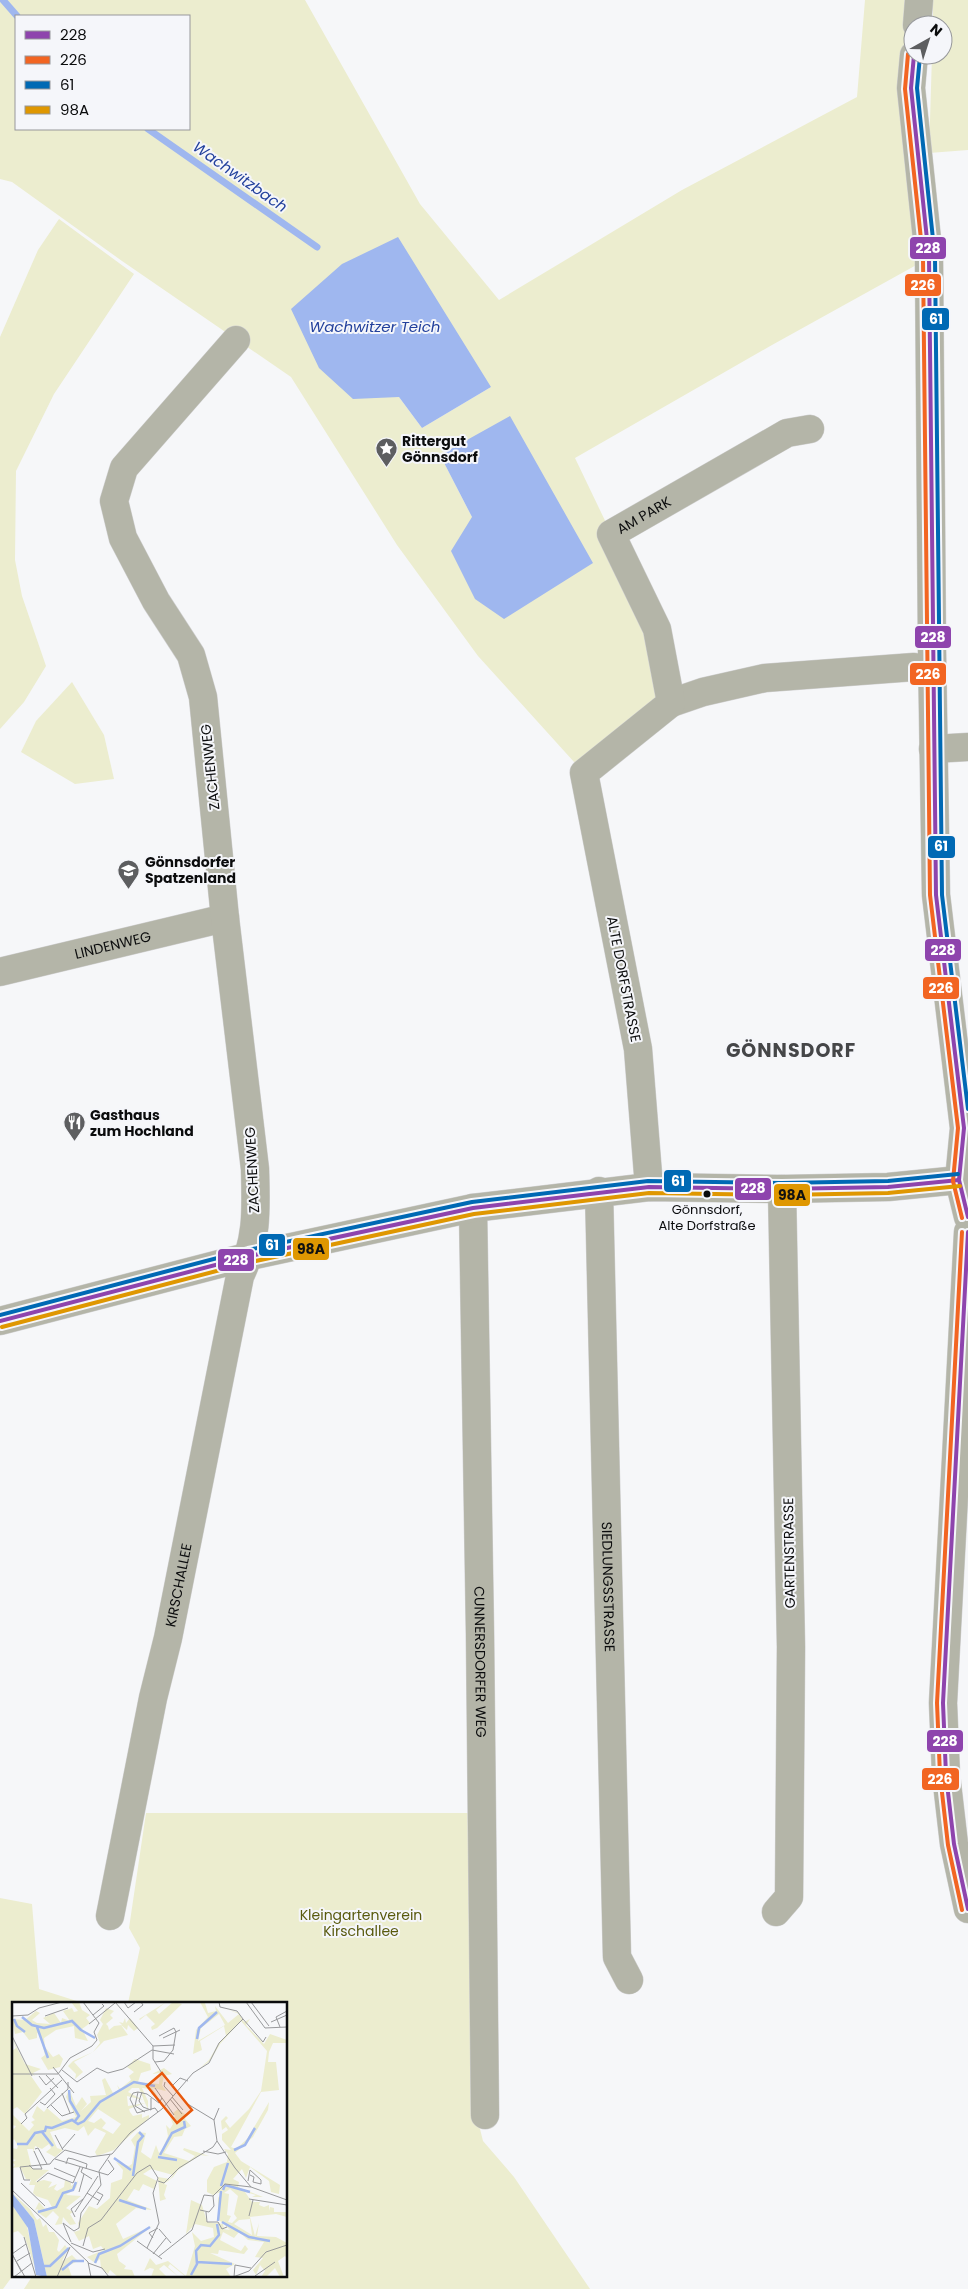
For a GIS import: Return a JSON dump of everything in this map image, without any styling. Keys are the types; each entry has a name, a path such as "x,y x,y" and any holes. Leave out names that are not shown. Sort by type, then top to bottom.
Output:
{"street":[{"path":"918,15 919,0"},
{"path":"913,65 911,88 929,258 936,894 964,1128 963,1182 968,1217"},
{"name":"ZACHENWEG","path":"236,340 124,468 114,501 123,538 156,601 191,655 203,697 225,918 255,1169 255,1216 250,1256"},
{"name":"AM PARK","path":"671,703 657,629 612,534 788,433 810,429"},
{"path":"671,703 703,692 765,678 914,667"},
{"name":"ALTE DORFSTRASSE","path":"649,1187 638,1049 584,773 671,703"},
{"path":"933,749 968,747"},
{"name":"LINDENWEG","path":"0,972 225,918"},
{"path":"0,1321 250,1256 473,1208 599,1191 649,1187 782,1189 888,1187 963,1182"},
{"name":"GARTENSTRASSE","path":"776,1912 789,1897 791,1647 782,1189"},
{"name":"SIEDLUNGSSTRASSE","path":"599,1191 616,1957 629,1980"},
{"name":"CUNNERSDORFER WEG","path":"473,1208 480,1634 484,2115"},
{"path":"968,1232 943,1703 946,1774 954,1844 968,1909"},
{"name":"KIRSCHALLEE","path":"110,1916 153,1698 168,1638 240,1276 250,1256"}],"green space":[{"path":"0,0 305,0 420,204 499,300 682,190 857,97 865,0 919,0 915,15 903,15 903,65 914,65 929,258 575,458 657,629 671,703 584,773 478,656 397,545 291,377 122,261 12,182 0,179","holes":["491,387 422,428 399,397","440,455 593,563 472,517"]},
{"path":"933,0 968,0 968,150 929,153 932,65 953,65 953,15 933,15"},
{"path":"59,219 134,274 54,394 16,471 15,560 22,596 46,666 24,702 0,729 0,337 38,250"},
{"path":"72,682 104,735 114,779 75,784 21,752 36,721"},
{"name":"Kleingartenverein Kirschallee","path":"146,1813 470,1813 474,2105 483,2141 514,2177 590,2289 24,2289 32,2276 288,2276 288,2002 128,2002 140,1948 129,1928"},
{"path":"0,1898 32,1904 39,1989 80,2002 12,2002 13,2276 3,2289 0,2289"}],"water":[{"name":"Wachwitzer Teich","path":"398,237 491,387 422,428 399,397 353,399 319,368 291,309 342,264"},
{"path":"510,416 593,563 504,619 475,599 451,551 472,517 440,455"}],"waterway":[{"name":"Wachwitzbach","path":"3,0 16,15"},
{"name":"Wachwitzbach","path":"149,130 317,247"}],"transit line":[{"name":"226","path":"907,65 905,89 923,258 930,895 958,1128 953,1181 962,1218"},
{"name":"228","path":"913,65 911,88 929,258 936,895 964,1128 959,1180 968,1217"},
{"name":"61","path":"919,65 917,88 935,258 942,895 968,1109"},
{"name":"61","path":"0,1315 248,1250 472,1202 648,1181 782,1183 888,1181 958,1174"},
{"name":"228","path":"0,1321 250,1256 473,1208 649,1187 782,1189 888,1187 959,1180"},
{"name":"98A","path":"2,1327 251,1262 474,1214 649,1193 782,1195 888,1193 960,1186"},
{"name":"226","path":"962,1232 937,1703 940,1775 948,1845 962,1910"},
{"name":"228","path":"968,1232 943,1703 946,1775 954,1844 968,1909"}],"place":[{"name":"Rittergut Gönnsdorf","path":"386,468"},
{"name":"Gönnsdorfer Spatzenland","path":"129,889"},
{"name":"Gasthaus zum Hochland","path":"74,1142"},
{"name":"Gönnsdorf, Alte Dorfstraße","path":"707,1194"}],"district":[{"name":"GÖNNSDORF","path":"791,1050"}]}
